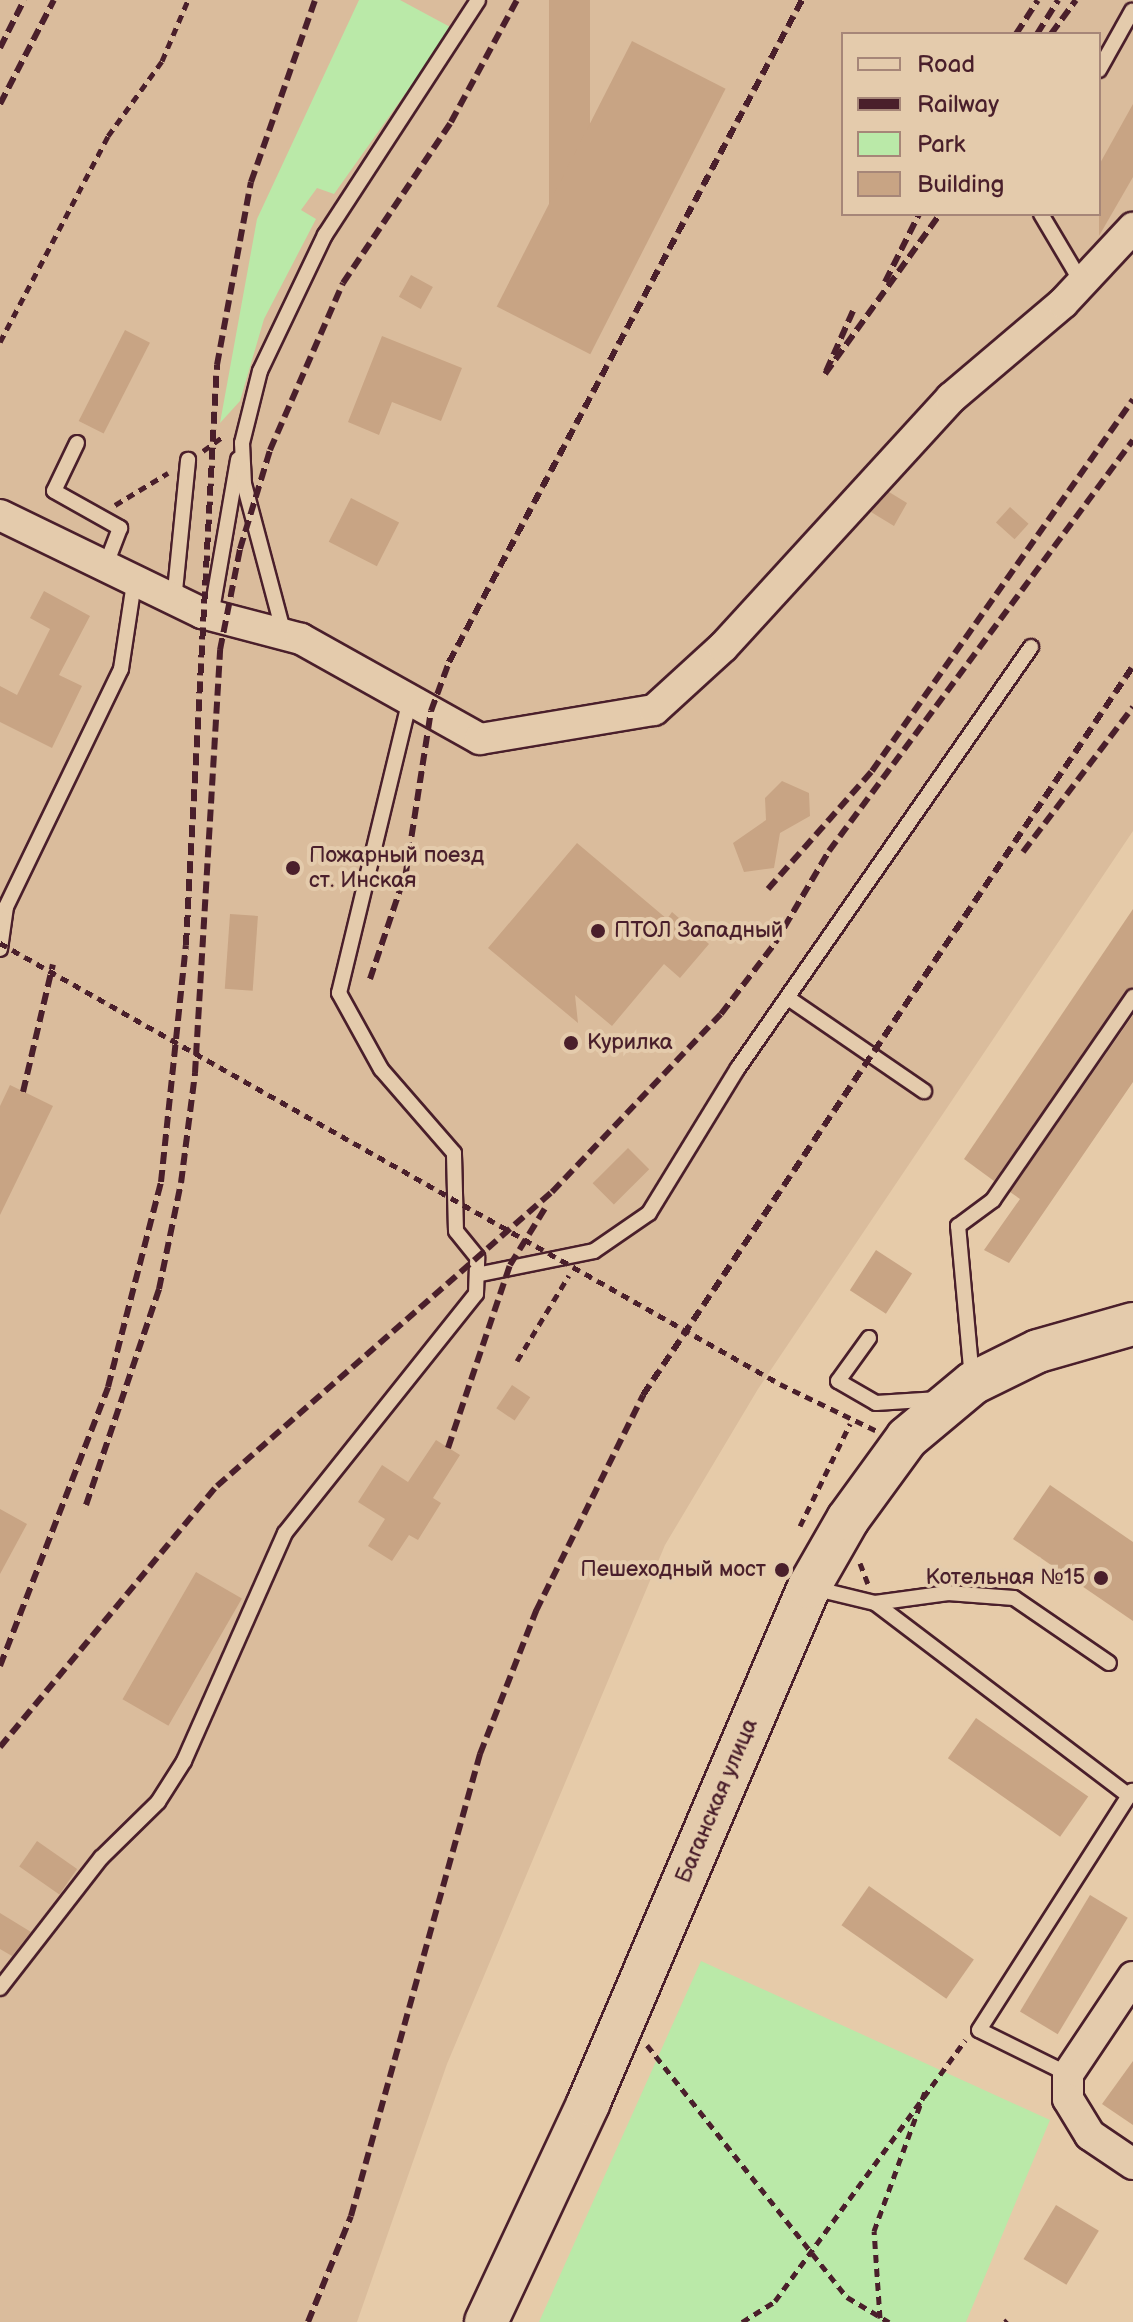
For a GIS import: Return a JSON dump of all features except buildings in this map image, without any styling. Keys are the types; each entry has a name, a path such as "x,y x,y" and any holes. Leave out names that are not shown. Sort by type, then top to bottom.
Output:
{"street":[{"path":"0,515 174,601 211,616 284,634 480,739 654,710 723,647 951,398 1082,283 1133,228"},
{"name":"Баганская улица","path":"486,2322 588,2104 809,1587 907,1438 964,1390 1038,1351 1133,1324"},
{"path":"1133,1977 1068,2087 1090,2135 1133,2164"}],"lane":[{"path":"211,616 248,418 290,296 478,0"},
{"path":"1101,66 1132,11"},
{"path":"1042,216 1082,283"},
{"path":"77,443 54,491 120,528 105,567"},
{"path":"242,443 251,514 284,634"},
{"path":"174,601 188,460"},
{"path":"0,949 7,889 121,669 134,583"},
{"path":"481,1274 594,1251 649,1213 788,998 1031,647"},
{"path":"0,1988 101,1858 158,1802 184,1761 285,1533 476,1294 481,1274 456,1231 454,1153 381,1069 339,993 410,699"},
{"path":"869,1338 838,1381 876,1403 964,1390 958,1226 993,1200 1133,997"},
{"path":"788,998 924,1091"},
{"path":"809,1587 875,1603 948,1593 1014,1598 1109,1663"},
{"path":"875,1603 1131,1793 979,2030 1068,2087"}],"path":[{"path":"0,342 108,136 162,61 188,0"},
{"path":"98,515 188,460 248,418"},
{"path":"0,943 850,1424 800,1526"},
{"path":"517,1361 574,1267"},
{"path":"855,1551 875,1603"},
{"path":"742,2322 775,2301 929,2082 979,2030"},
{"path":"641,2037 847,2297 889,2322"},
{"path":"880,2319 874,2231 929,2082"}],"shaded area":[{"path":"0,0 1133,0 1133,831 758,1389 665,1545 447,2064 357,2322 0,2322"}],"green space":[{"path":"359,0 400,0 452,28 334,194 317,188 301,210 316,219 264,319 240,401 220,423 257,219"},
{"path":"701,1961 1050,2120 966,2322 539,2322"}],"railway":[{"path":"0,48 24,0"},
{"path":"0,104 54,0"},
{"path":"0,1666 108,1387 161,1182 186,945 217,365 251,182 315,0"},
{"path":"86,1505 159,1289 181,1183 195,1073 220,650 240,549 270,450 343,283 451,122 517,0"},
{"path":"370,979 406,872 431,711 449,662 802,0"},
{"path":"1017,32 1038,0"},
{"path":"1038,32 1058,0"},
{"path":"1052,32 1076,0"},
{"path":"885,282 918,216"},
{"path":"853,311 825,374 939,216"},
{"path":"768,889 872,771 1133,400"},
{"path":"0,1747 217,1486 552,1192 721,1014 775,943 829,851 1133,440"},
{"path":"308,2322 351,2216 480,1754 536,1611 643,1395 1133,666"},
{"path":"1023,852 1133,707"},
{"path":"23,1092 53,964"},
{"path":"448,1448 510,1265 547,1205"}],"place":[{"name":"Пожарный поезд ст. Инская","path":"293,868"},
{"name":"ПТОЛ Западный","path":"598,931"},
{"name":"Курилка","path":"571,1043"},
{"name":"Пешеходный мост","path":"782,1570"},
{"name":"Котельная №15","path":"1101,1578"}]}
